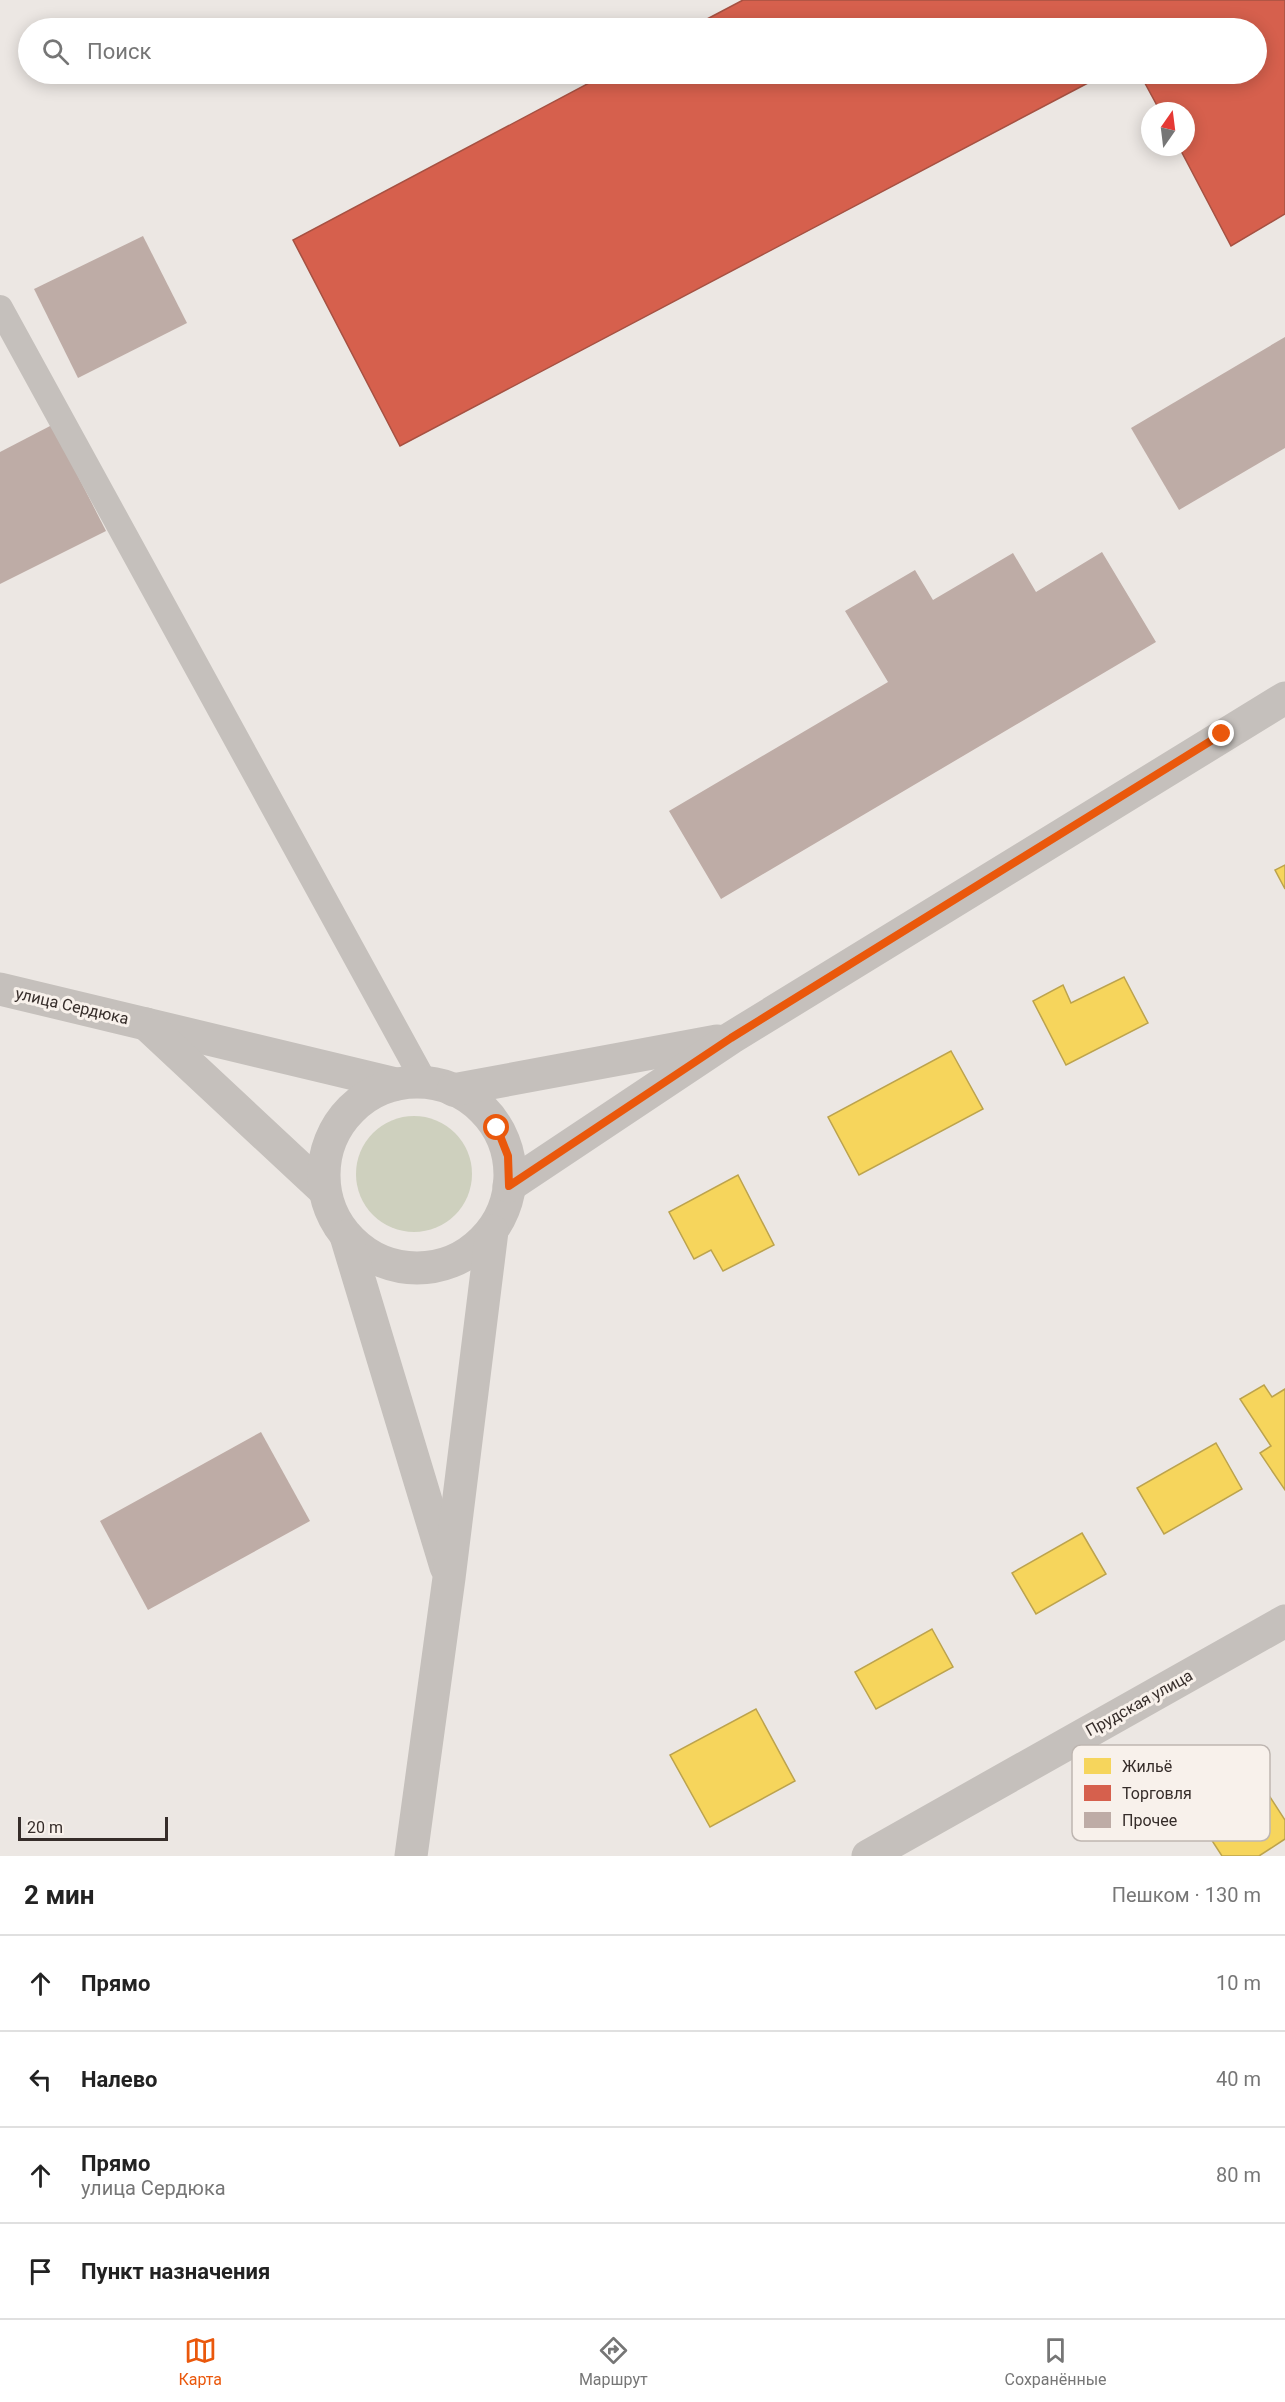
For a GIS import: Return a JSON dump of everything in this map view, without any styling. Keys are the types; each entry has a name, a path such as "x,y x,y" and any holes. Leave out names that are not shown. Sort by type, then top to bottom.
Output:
{"street":[{"path":"509,1186 731,1038 1285,698"},
{"name":"улица Сердюка","path":"0,989 425,1086"},
{"path":"145,1023 324,1190"},
{"path":"449,1578 346,1236 332,1214 324,1190 324,1162 332,1135 349,1112 370,1095 731,1038"},
{"path":"346,1236 367,1254 384,1262 420,1269 447,1264 471,1251 492,1231 503,1210 509,1186 508,1156 497,1128 478,1105 425,1086"},
{"path":"411,1856 449,1578 492,1231"},
{"name":"Прудская улица","path":"868,1856 1285,1621"}],"lane":[{"path":"0,308 425,1086"}],"green space":[{"path":"414,1116 436,1120 455,1133 468,1152 472,1174 468,1196 455,1215 436,1228 414,1232 392,1228 373,1215 360,1196 356,1174 360,1152 373,1133 392,1120"}],"building: Жильё":[{"path":"1285,865 1285,889 1275,870"},
{"path":"1124,977 1148,1023 1066,1065 1033,1001 1063,985 1071,1003"},
{"path":"951,1051 983,1109 859,1175 828,1117"},
{"path":"738,1175 774,1245 723,1271 711,1250 694,1259 669,1212"},
{"path":"1264,1385 1272,1397 1285,1389 1285,1490 1260,1453 1271,1446 1240,1399"},
{"path":"1216,1443 1242,1489 1164,1534 1137,1488"},
{"path":"1082,1533 1106,1574 1036,1614 1012,1573"},
{"path":"932,1629 953,1667 876,1709 855,1672"},
{"path":"756,1709 795,1781 710,1827 670,1755"},
{"path":"1270,1797 1285,1820 1285,1839 1259,1856 1222,1856 1212,1841 1270,1841"}],"building: Торговля":[{"path":"743,0 1285,0 1285,214 1231,246 1184,156 1195,156 1195,102 1155,102 1145,84 1267,84 1267,18 709,18"},
{"path":"587,84 1086,84 400,446 293,240"}],"building: Прочее":[{"path":"143,236 187,323 78,378 34,289"},
{"path":"1285,337 1285,448 1179,510 1131,428"},
{"path":"52,425 106,531 0,584 0,452"},
{"path":"1102,552 1156,642 721,899 669,811 888,682 845,611 915,570 933,600 1013,553 1036,592"},
{"path":"261,1432 310,1521 148,1610 100,1521"}],"route":[{"path":"497,1128 508,1156 509,1186 731,1038 1222,734"}]}
